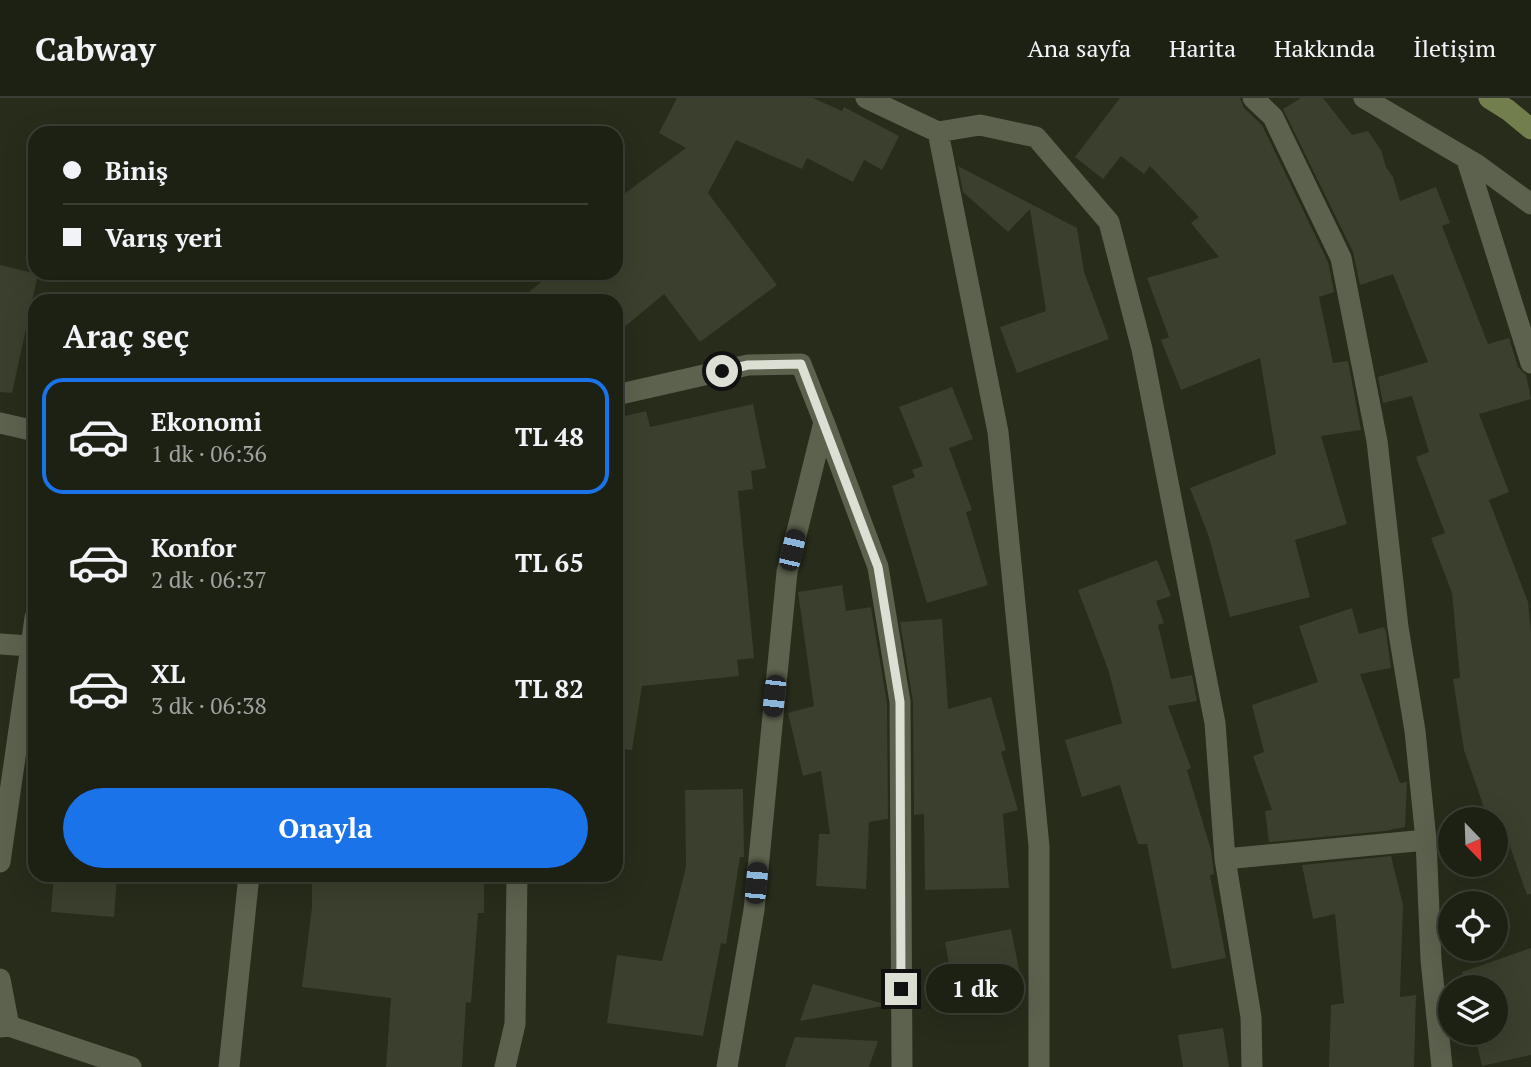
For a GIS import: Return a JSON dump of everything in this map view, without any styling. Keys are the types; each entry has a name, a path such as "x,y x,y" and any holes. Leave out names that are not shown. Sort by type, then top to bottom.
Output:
{"main road":[{"path":"1489,98 1531,130"}],"street":[{"path":"866,98 938,132 980,125 1036,137 1109,222 1142,349 1215,723 1226,859 1251,1017 1252,1067"},
{"path":"1252,98 1273,117 1341,258 1377,441 1398,628 1415,732 1426,840 1431,960 1442,1067"},
{"path":"1364,98 1476,164 1531,204"},
{"path":"938,132 998,432 1039,846 1039,1067"},
{"path":"1467,160 1531,363"},
{"path":"623,393 748,365 801,364 878,567 900,702 902,1067"},
{"path":"727,1067 754,910 787,572 824,422"},
{"path":"0,423 28,429"},
{"path":"0,644 28,646"},
{"path":"0,862 28,660"},
{"path":"1226,859 1426,840"},
{"path":"229,1067 248,882"},
{"path":"505,1067 515,1024 517,882"},
{"path":"0,979 4,1026 131,1067"}],"building":[{"path":"677,98 813,98 842,111 844,107 899,136 882,170 864,160 853,182 807,158 802,169 736,140 708,193 777,285 700,342 664,294 623,328 623,294 526,294 544,280 623,280 623,195 686,148 659,133"},
{"path":"1120,98 1240,98 1244,108 1262,125 1328,262 1334,292 1319,297 1333,363 1348,361 1361,430 1321,436 1347,524 1295,540 1310,597 1230,617 1209,537 1190,488 1276,454 1260,358 1181,390 1161,340 1169,337 1147,278 1219,257 1191,223 1199,217 1150,166 1144,174 1121,156 1103,179 1075,157"},
{"path":"1301,98 1323,98 1352,135 1368,131 1381,150 1400,201 1436,187 1450,223 1442,226 1488,344 1509,338 1518,367 1526,375 1531,399 1479,414 1509,492 1489,500 1528,602 1531,632 1531,894 1527,895 1508,841 1508,807 1484,807 1464,750 1453,679 1460,678 1452,593 1431,538 1445,533 1416,457 1429,452 1412,396 1383,403 1378,377 1428,362 1393,274 1360,285 1353,252 1283,109"},
{"path":"958,166 1077,228 1084,272 1109,339 1017,373 1000,327 1046,311 1030,209 1008,232 963,192"},
{"path":"0,265 28,272 28,280 37,280 34,294 28,294 28,320 12,393 0,392"},
{"path":"952,387 973,439 949,448 972,510 966,512 988,585 927,603 892,486 915,477 912,470 923,466 899,407"},
{"path":"753,404 766,468 751,471 753,489 738,491 754,658 737,660 739,676 642,686 632,750 623,749 623,416 646,411 650,427"},
{"path":"1157,560 1171,596 1156,601 1164,623 1158,625 1171,679 1192,675 1197,701 1168,706 1191,768 1187,770 1211,850 1214,874 1210,875 1226,958 1172,969 1147,844 1138,844 1120,785 1082,797 1065,740 1122,723 1109,672 1078,590"},
{"path":"842,585 846,611 871,607 887,703 888,819 869,822 866,889 816,886 819,834 830,834 821,771 803,776 788,713 814,706 798,592"},
{"path":"1352,608 1359,634 1384,627 1386,632 1391,668 1360,674 1400,783 1407,782 1405,827 1269,842 1265,811 1272,810 1253,756 1264,752 1252,705 1318,682 1299,626"},
{"path":"942,619 948,709 991,697 1006,750 1001,752 1018,810 1003,814 1009,888 925,890 924,814 914,815 913,702 900,622"},
{"path":"743,789 744,857 740,857 726,944 721,943 703,1036 607,1023 617,955 662,961 686,867 685,790"},
{"path":"1391,856 1403,905 1400,997 1416,995 1414,1067 1329,1067 1331,1005 1344,1003 1335,914 1313,919 1302,865"},
{"path":"53,882 116,882 114,917 51,912"},
{"path":"312,882 484,882 484,913 478,913 471,1003 466,1002 462,1067 386,1067 391,998 302,987 312,907"},
{"path":"1011,929 1021,980 954,992 945,942"},
{"path":"1531,948 1531,1055 1482,1066 1477,1045 1508,1045 1508,975 1463,975 1462,972 1494,961 1508,961 1508,956"},
{"path":"813,984 888,1005 800,1021"},
{"path":"1223,1028 1229,1067 1183,1067 1178,1035"},
{"path":"795,1037 878,1041 869,1067 785,1067"}],"route":[{"path":"722,371 748,365 801,364 878,567 900,702 901,989"}]}
